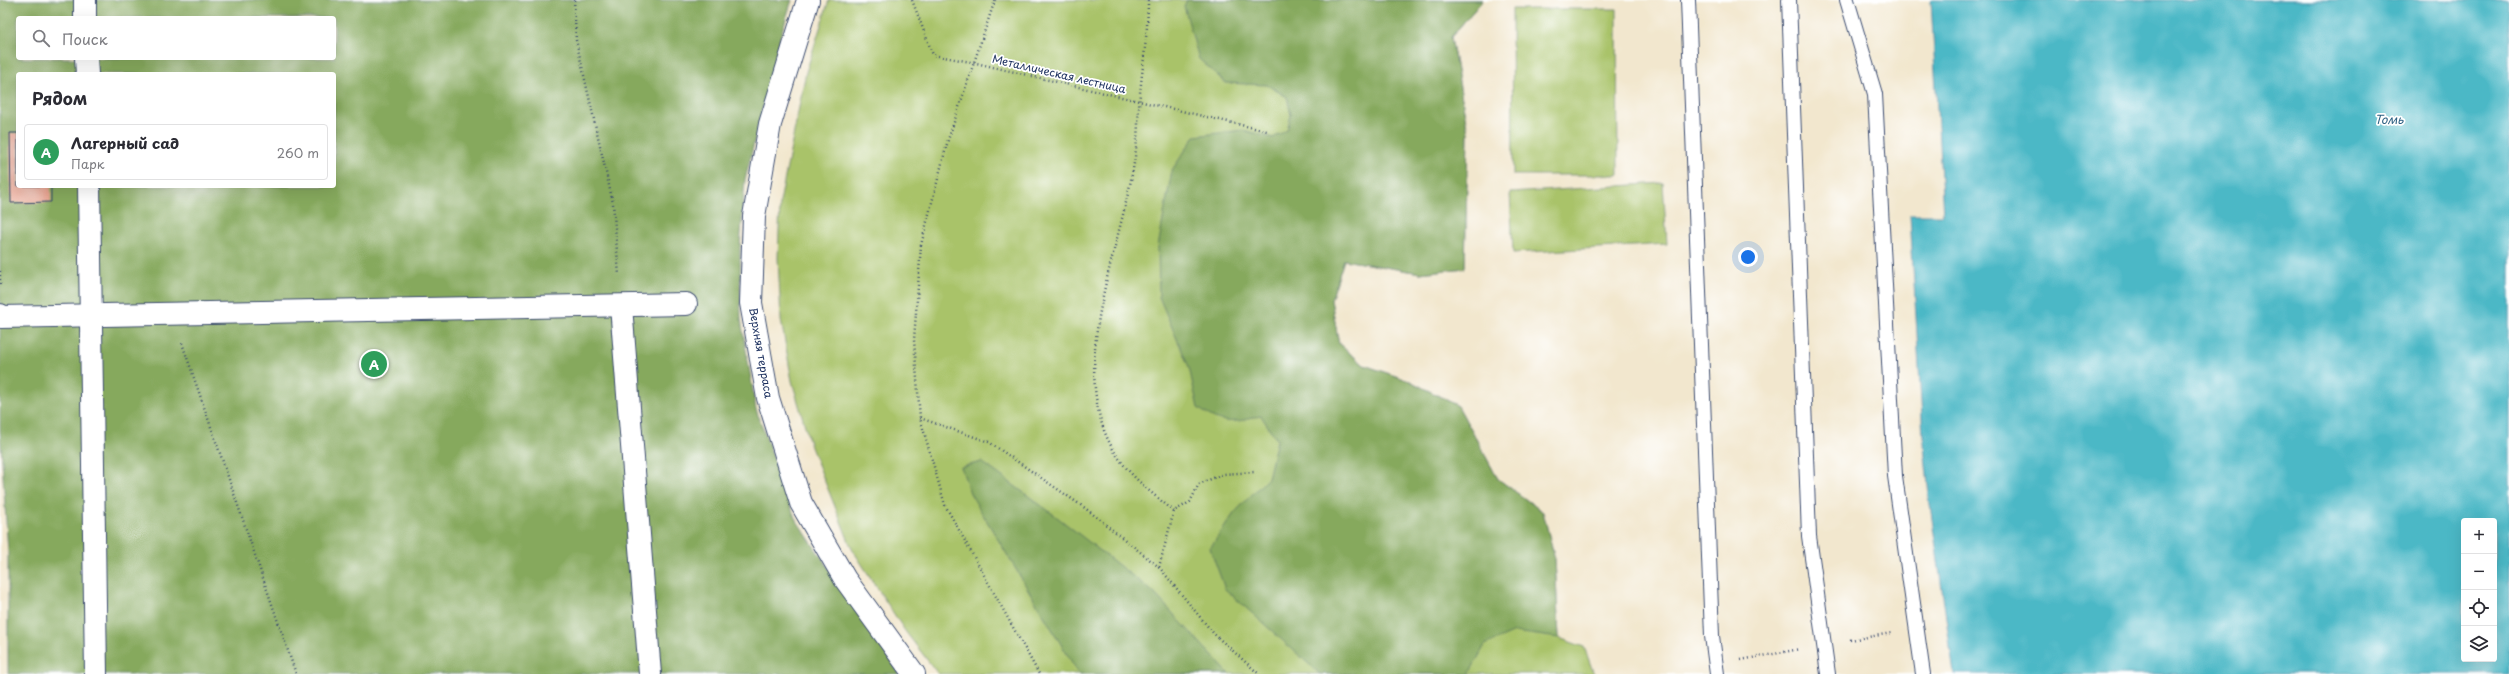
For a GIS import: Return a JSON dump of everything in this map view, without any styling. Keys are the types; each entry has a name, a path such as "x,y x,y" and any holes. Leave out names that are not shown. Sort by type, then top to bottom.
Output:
{"street":[{"path":"85,0 85,16"},
{"name":"Верхняя терраса","path":"808,0 770,124 754,216 751,303 768,398 801,503 845,579 914,674"},
{"path":"86,60 87,72"},
{"path":"89,188 93,316 96,674"},
{"path":"0,315 1,318 686,304"},
{"path":"621,306 650,674"}],"lane":[{"path":"1688,0 1712,636 1718,674"},
{"path":"1789,0 1809,536 1828,674"},
{"path":"1847,0 1875,94 1895,476 1923,674"}],"path":[{"path":"574,0 576,40 613,203 621,306"},
{"name":"Металлическая лестница","path":"912,0 933,55 976,63 1267,131"},
{"path":"995,0 976,63 948,140 921,245 914,340 920,418 945,505 1039,674"},
{"path":"1148,0 1134,162 1105,287 1095,353 1096,394 1104,430 1120,462 1145,488 1174,511"},
{"path":"172,314 296,674"},
{"path":"920,418 990,442 1085,508 1159,567 1214,634 1259,674"},
{"path":"1159,567 1174,511 1190,502 1199,484 1223,474 1255,472"}],"green space":[{"path":"0,0 792,0 779,41 745,180 740,248 741,319 756,409 795,518 900,674 8,674 8,552 0,431"},
{"path":"829,0 1483,0 1451,37 1468,133 1465,268 1420,273 1344,260 1331,300 1339,344 1364,365 1410,381 1458,406 1498,479 1543,512 1555,559 1559,638 1584,647 1594,674 938,674 905,631 852,549 811,447 792,381 781,320 778,258 780,202 806,72"},
{"path":"1187,0 1483,0 1451,37 1468,133 1465,268 1420,273 1344,260 1331,300 1339,344 1364,365 1410,381 1458,406 1498,479 1543,512 1555,559 1559,638 1515,632 1485,645 1469,674 1320,674 1225,589 1210,548 1235,512 1268,478 1277,440 1261,416 1228,421 1214,418 1198,408 1189,367 1159,297 1158,247 1172,170 1195,136 1243,130 1273,138 1287,130 1291,115 1287,97 1267,85 1226,83 1199,59 1184,6"},
{"path":"1512,9 1617,9 1618,175 1513,175"},
{"path":"1663,183 1667,244 1513,253 1510,193"},
{"path":"982,462 1057,517 1153,592 1229,674 1079,674 970,493 961,467"}],"water":[{"name":"Томь","path":"1931,0 2509,0 2509,674 1954,674 1930,505 1923,436 1910,215 1943,215"}],"building":[{"path":"10,133 16,133 16,188 51,188 51,202 11,203"}],"place":[{"name":"Лагерный сад","path":"374,364"}]}
